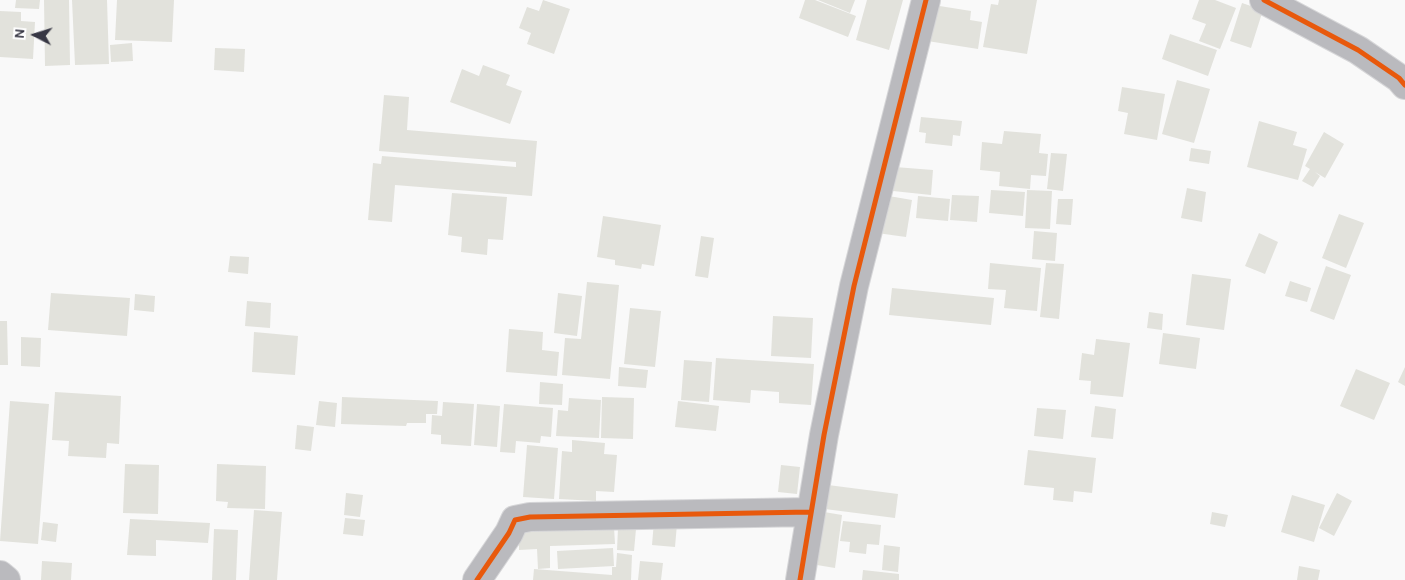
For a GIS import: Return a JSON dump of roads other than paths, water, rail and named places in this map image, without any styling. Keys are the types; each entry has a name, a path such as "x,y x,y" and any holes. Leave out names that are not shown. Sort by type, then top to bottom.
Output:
{"street":[{"path":"800,580 824,435 854,286 926,0"},
{"path":"1264,0 1358,50 1405,84"},
{"path":"477,580 516,520 530,517 810,512"},
{"path":"0,575 6,580"}]}
